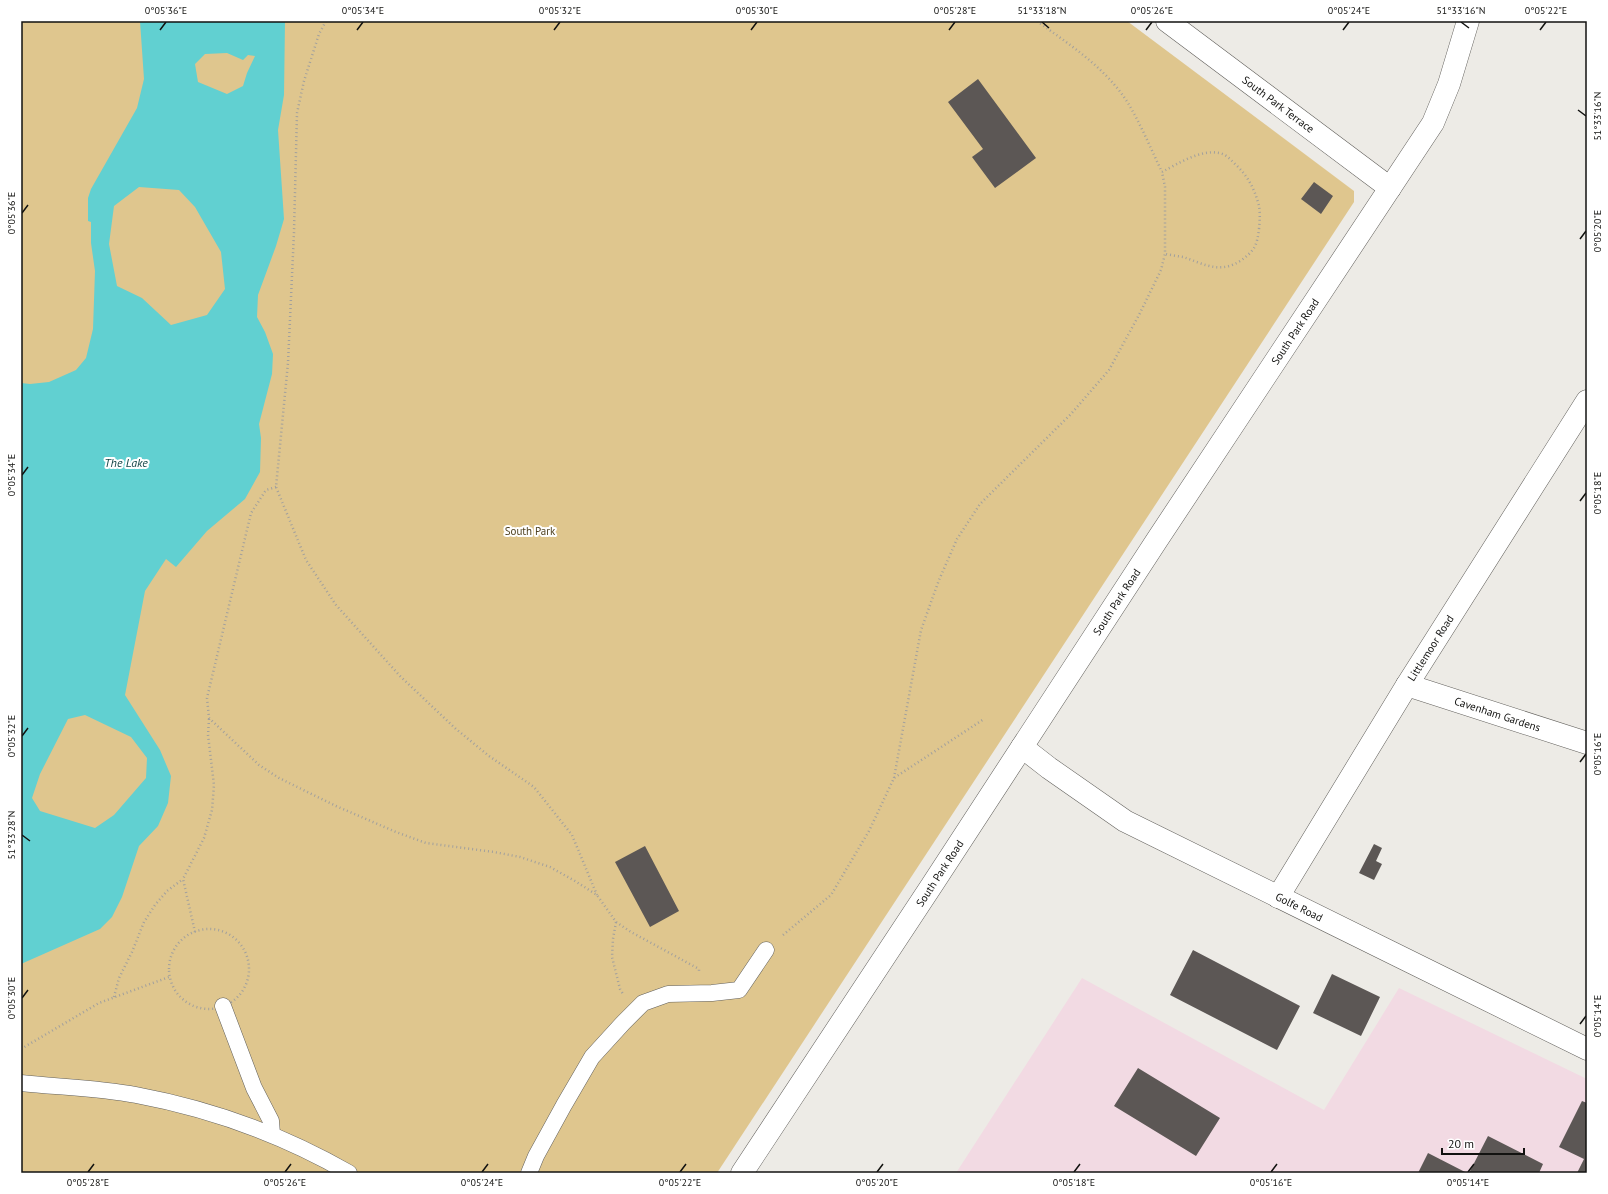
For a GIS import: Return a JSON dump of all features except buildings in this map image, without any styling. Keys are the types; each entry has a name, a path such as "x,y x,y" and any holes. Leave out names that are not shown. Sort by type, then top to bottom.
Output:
{"street":[{"name":"South Park Terrace","path":"1167,21 1390,188"},
{"name":"South Park Road","path":"742,1173 1433,122 1449,84 1468,21"},
{"name":"Littlemoor Road","path":"1278,897 1407,685 1578,432 1587,401"},
{"name":"Cavenham Gardens","path":"1407,685 1587,743"},
{"name":"Golfe Road","path":"1022,747 1049,768 1125,821 1587,1049"}],"lane":[{"path":"529,1173 536,1156 592,1057 643,1003 668,994 739,990 766,950"},
{"path":"223,1006 254,1088 271,1121 272,1134"},
{"path":"21,1083 135,1095 192,1107 272,1134 325,1159 349,1173"}],"path":[{"path":"326,21 319,34 304,81 297,113 294,232 288,363 276,487 306,560 336,604 400,676 456,729 489,756 534,787 572,835 597,895 616,922 637,936 699,969 705,993"},
{"path":"766,950 831,895 869,831 894,778 921,630 939,580 957,539 980,504 1071,414 1109,370 1140,313 1161,270 1165,254 1165,187 1162,172 1128,103 1115,87 1081,53 1037,21"},
{"path":"1162,172 1191,157 1209,153 1219,153 1229,158 1243,171 1250,182 1260,208 1259,231 1254,247 1240,261 1224,268 1204,265 1183,257 1165,254"},
{"path":"114,997 119,978 132,952 144,922 155,905 167,891 183,878 204,838 212,810 214,785 208,734 209,718 207,698 251,513 266,490 276,487"},
{"path":"209,718 260,765 279,778 336,806 396,832 426,843 520,857 550,867 576,881 597,895"},
{"path":"894,778 984,719"},
{"path":"183,878 195,932"},
{"path":"616,922 612,957 620,989 633,1013"},
{"path":"214,929 228,934 240,943 247,957 249,972 245,986 236,999 223,1006 206,1009 190,1004 176,992 169,977 169,961 175,947 185,936 195,932 214,929"},
{"path":"21,1049 98,1003 169,977"}],"shaded area":[{"path":"1082,978 1324,1110 1399,988 1587,1079 1587,1173 956,1173"}],"green space":[{"name":"South Park","path":"21,21 1127,21 1354,191 1354,202 717,1173 21,1173"}],"water":[{"name":"The Lake","path":"140,21 285,21 284,95 278,130 284,219 258,295 257,317 265,332 273,354 272,374 259,424 261,438 260,472 245,499 207,531 176,567 166,559 145,591 125,695 160,750 171,776 168,803 158,826 139,846 122,897 112,917 100,929 21,964 21,383 30,384 49,382 76,370 86,358 93,329 95,271 91,243 91,222 88,221 88,198 91,189 137,108 144,79","holes":["227,53 243,60 248,55 255,56 243,86 227,94 198,82 195,64 205,54","139,187 179,190 195,207 221,252 225,289 207,315 171,325 142,298 117,286 109,244 114,206","85,715 131,737 147,758 146,778 114,815 95,828 40,811 32,798 40,774 68,719"]}]}
